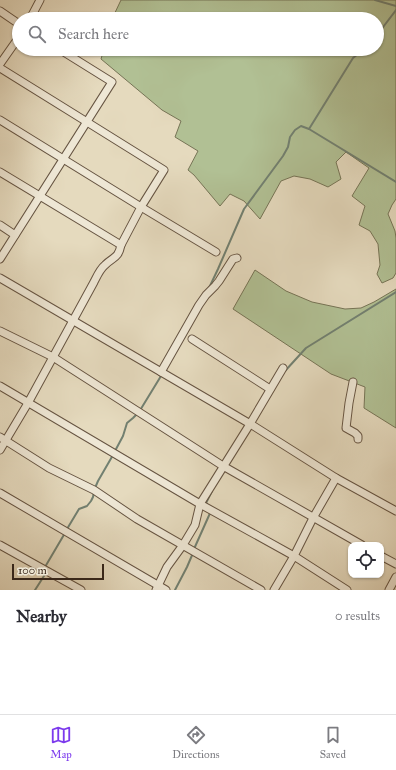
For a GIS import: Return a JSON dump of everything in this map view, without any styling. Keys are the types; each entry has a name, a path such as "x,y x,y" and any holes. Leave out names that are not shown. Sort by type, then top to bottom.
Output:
{"street":[{"path":"34,12 40,0"},
{"path":"0,11 12,19"},
{"path":"0,64 12,47"},
{"path":"0,260 112,82 71,56"},
{"path":"0,68 164,170 121,245 120,251 116,257 105,265 94,282 28,403 3,439 0,450"},
{"path":"0,120 216,252"},
{"path":"0,172 121,245"},
{"path":"0,225 15,235"},
{"path":"161,372 199,304 206,294 215,286 233,259 238,258"},
{"path":"0,278 250,424 336,478 396,511"},
{"path":"0,332 53,357 223,466 357,542"},
{"path":"192,339 270,389"},
{"path":"157,588 167,567 195,525 200,504 283,368"},
{"path":"353,382 346,428 355,433 358,436 358,439"},
{"path":"0,386 200,504 294,556 347,590"},
{"path":"3,439 49,468 94,490 137,519 261,590"},
{"path":"274,590 336,478"},
{"path":"0,493 157,588 166,590"},
{"path":"0,545 81,590"},
{"path":"384,558 396,564"},
{"path":"389,590 396,577"}],"green space":[{"path":"121,0 396,0 396,199 388,214 395,231 396,238 396,273 393,278 382,283 377,274 380,265 378,244 370,231 359,225 365,206 352,196 369,168 346,152 336,162 341,179 328,187 310,179 294,176 281,181 260,219 244,201 230,194 220,206 188,170 198,151 175,137 181,121 162,110 101,59 102,56 384,56 384,12 115,12"},
{"path":"255,270 286,291 312,302 345,309 361,308 396,289 396,428 364,408 365,387 331,374 233,309"}],"waterway":[{"path":"375,0 396,6"},
{"path":"384,26 396,10"},
{"path":"355,56 309,129 396,182"},
{"path":"209,288 244,209 283,156 288,147 290,137 295,130 301,126 309,129"},
{"path":"285,371 306,348 396,292"},
{"path":"115,451 123,436 127,423 139,412 161,376"},
{"path":"95,488 113,455"},
{"path":"207,504 206,503 212,491"},
{"path":"67,529 79,509 87,506 91,501 94,492"},
{"path":"194,549 211,511"},
{"path":"45,567 65,533"},
{"path":"175,590 193,553"},
{"path":"35,590 44,576 44,572"}]}
